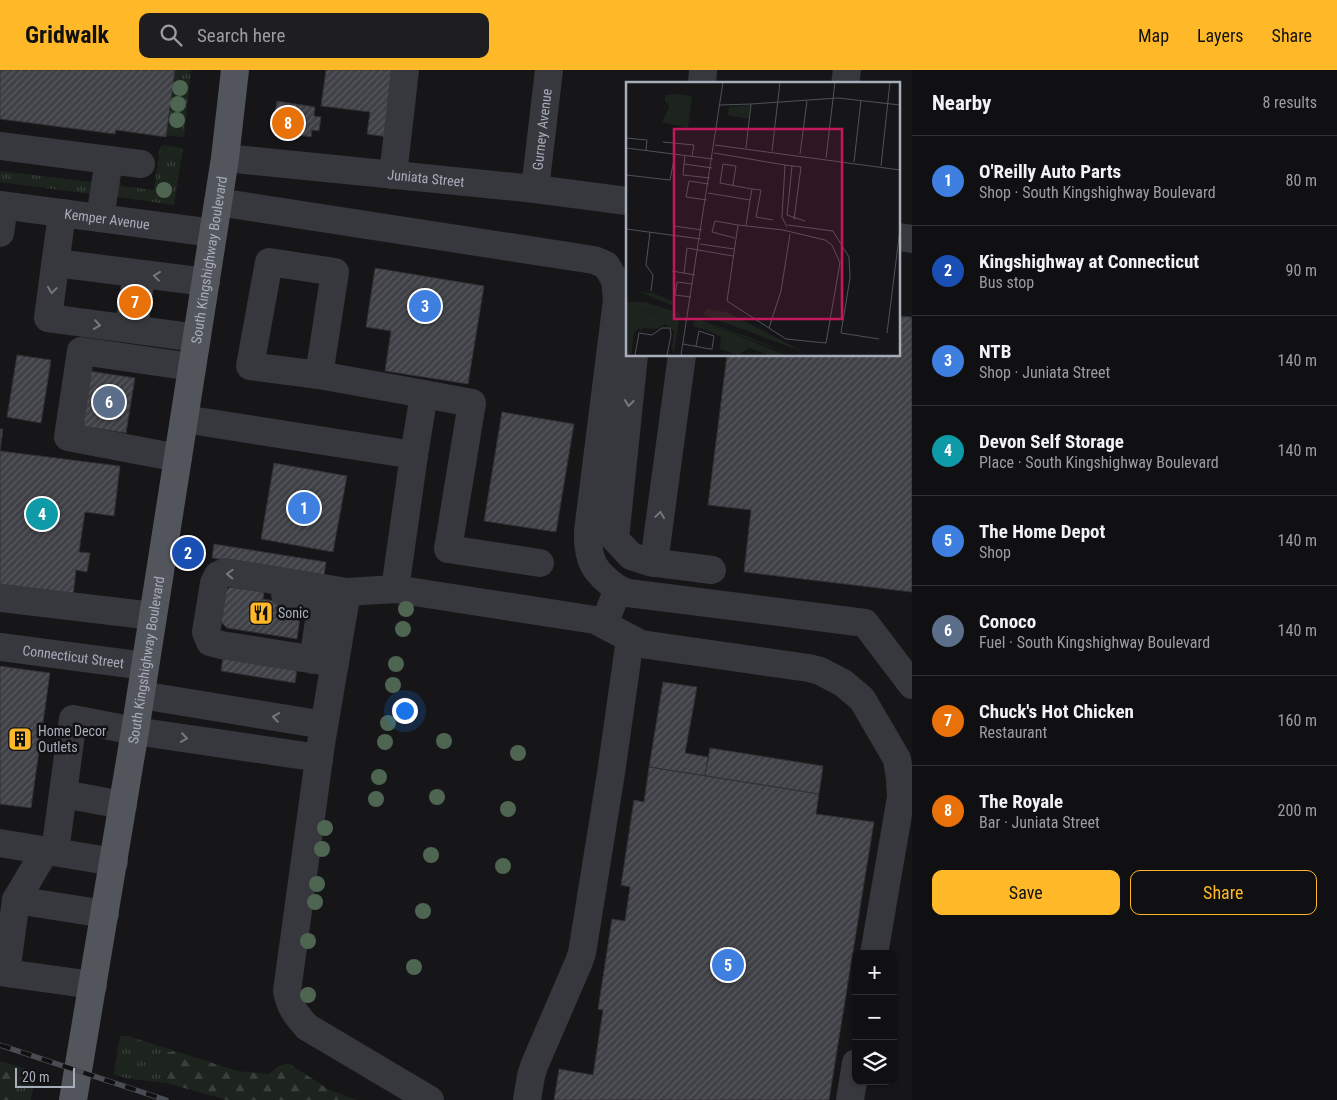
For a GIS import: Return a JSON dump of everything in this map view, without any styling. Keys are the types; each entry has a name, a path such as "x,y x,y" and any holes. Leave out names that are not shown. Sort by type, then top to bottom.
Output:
{"main road":[{"name":"South Kingshighway Boulevard","path":"73,1100 154,616 225,158 235,70"}],"street":[{"path":"393,175 405,70"},
{"name":"Gurney Avenue","path":"535,189 549,70"},
{"path":"0,146 141,164"},
{"name":"Juniata Street","path":"225,158 535,189 626,201"},
{"path":"100,218 109,160"},
{"path":"218,202 594,260 616,267 617,300 588,531 587,547 591,563 604,579 618,589 628,593 865,622 912,685"},
{"path":"0,233 2,205"},
{"name":"Kemper Avenue","path":"2,205 213,233"},
{"path":"62,213 48,318 197,338"},
{"path":"899,237 912,239"},
{"path":"319,375 335,272 269,262 250,366 319,375 472,403 448,549 540,563"},
{"path":"56,263 206,282"},
{"path":"178,458 68,437 81,351 192,367"},
{"path":"634,356 615,539 631,556 654,563 712,570"},
{"path":"654,563 682,356"},
{"path":"395,589 424,394"},
{"path":"184,419 414,455"},
{"path":"324,662 210,642 206,632 214,583 218,575 226,572 347,592 395,589 595,620 641,644 809,668 820,671 843,683 862,699 897,760 900,779 901,797 875,950"},
{"path":"257,577 276,592 307,598 316,604 320,615 324,662 324,724 287,991 289,1002 297,1016 307,1027 430,1100"},
{"path":"604,624 618,589"},
{"path":"324,662 347,592"},
{"path":"2,598 154,616"},
{"path":"527,1100 534,1066 582,953 630,639"},
{"name":"Connecticut Street","path":"0,647 146,666"},
{"path":"141,696 324,724"},
{"path":"93,985 6,973 16,900 50,851 63,794 73,719 135,732 320,758"},
{"path":"63,794 123,805"},
{"path":"0,843 114,862"},
{"path":"16,900 105,914"},
{"path":"850,1100 852,1085"}],"green space":[{"path":"175,70 191,70 184,137 166,135"},
{"path":"162,145 183,148 174,205 111,196 119,175 121,186 154,190"},
{"path":"0,171 90,182 95,175 97,195 0,182"},
{"path":"120,1036 128,1036 175,1051 164,1053 161,1069 166,1083 125,1078 114,1074"},
{"path":"175,1051 237,1071 269,1074 279,1066 288,1063 328,1089 356,1100 227,1100 166,1083 161,1069 164,1053"},
{"path":"0,1061 26,1069 14,1100 0,1100"},
{"path":"24,1074 35,1078 31,1100 14,1100"}],"building":[{"path":"0,70 175,70 166,137 116,130 115,134 0,119"},
{"path":"326,70 398,70 388,137 367,134 370,112 321,106"},
{"path":"277,101 315,107 314,116 321,117 319,131 312,130 311,137 272,131"},
{"path":"375,268 484,286 468,384 385,371 391,331 366,327"},
{"path":"122,280 154,284 148,325 116,320"},
{"path":"899,316 912,317 912,592 744,572 751,510 708,505 727,356 899,356"},
{"path":"17,355 51,360 41,423 7,417"},
{"path":"89,371 135,378 126,433 80,426"},
{"path":"502,412 574,424 556,532 484,521"},
{"path":"0,429 3,429 0,451"},
{"path":"0,451 120,466 114,516 85,512 79,552 90,553 87,572 76,570 73,597 0,588"},
{"path":"274,463 347,476 333,552 261,539"},
{"path":"214,544 326,562 324,575 212,558"},
{"name":"Sonic","path":"230,587 264,592 263,599 302,605 297,639 227,628 220,621 225,591"},
{"path":"223,657 297,669 295,683 221,671"},
{"name":"Home Decor Outlets","path":"0,666 50,673 31,808 0,804"},
{"path":"663,682 697,687 685,753 708,757 705,776 649,767"},
{"path":"710,748 823,766 819,794 705,776"},
{"path":"649,767 819,794 816,814 874,822 829,1100 554,1100 559,1069 593,1075 603,1010 598,1009 612,919 625,921 630,887 621,885 634,800 644,802"}],"railway":[{"path":"0,1045 166,1100"}],"place":[{"name":"The Royale","path":"288,123"},
{"name":"Chuck's Hot Chicken","path":"135,302"},
{"name":"NTB","path":"425,306"},
{"name":"Conoco","path":"109,402"},
{"name":"O'Reilly Auto Parts","path":"304,508"},
{"name":"Devon Self Storage","path":"42,514"},
{"name":"Kingshighway at Connecticut","path":"188,553"},
{"name":"Sonic","path":"261,613"},
{"name":"Home Decor Outlets","path":"20,739"},
{"name":"The Home Depot","path":"728,965"}]}
